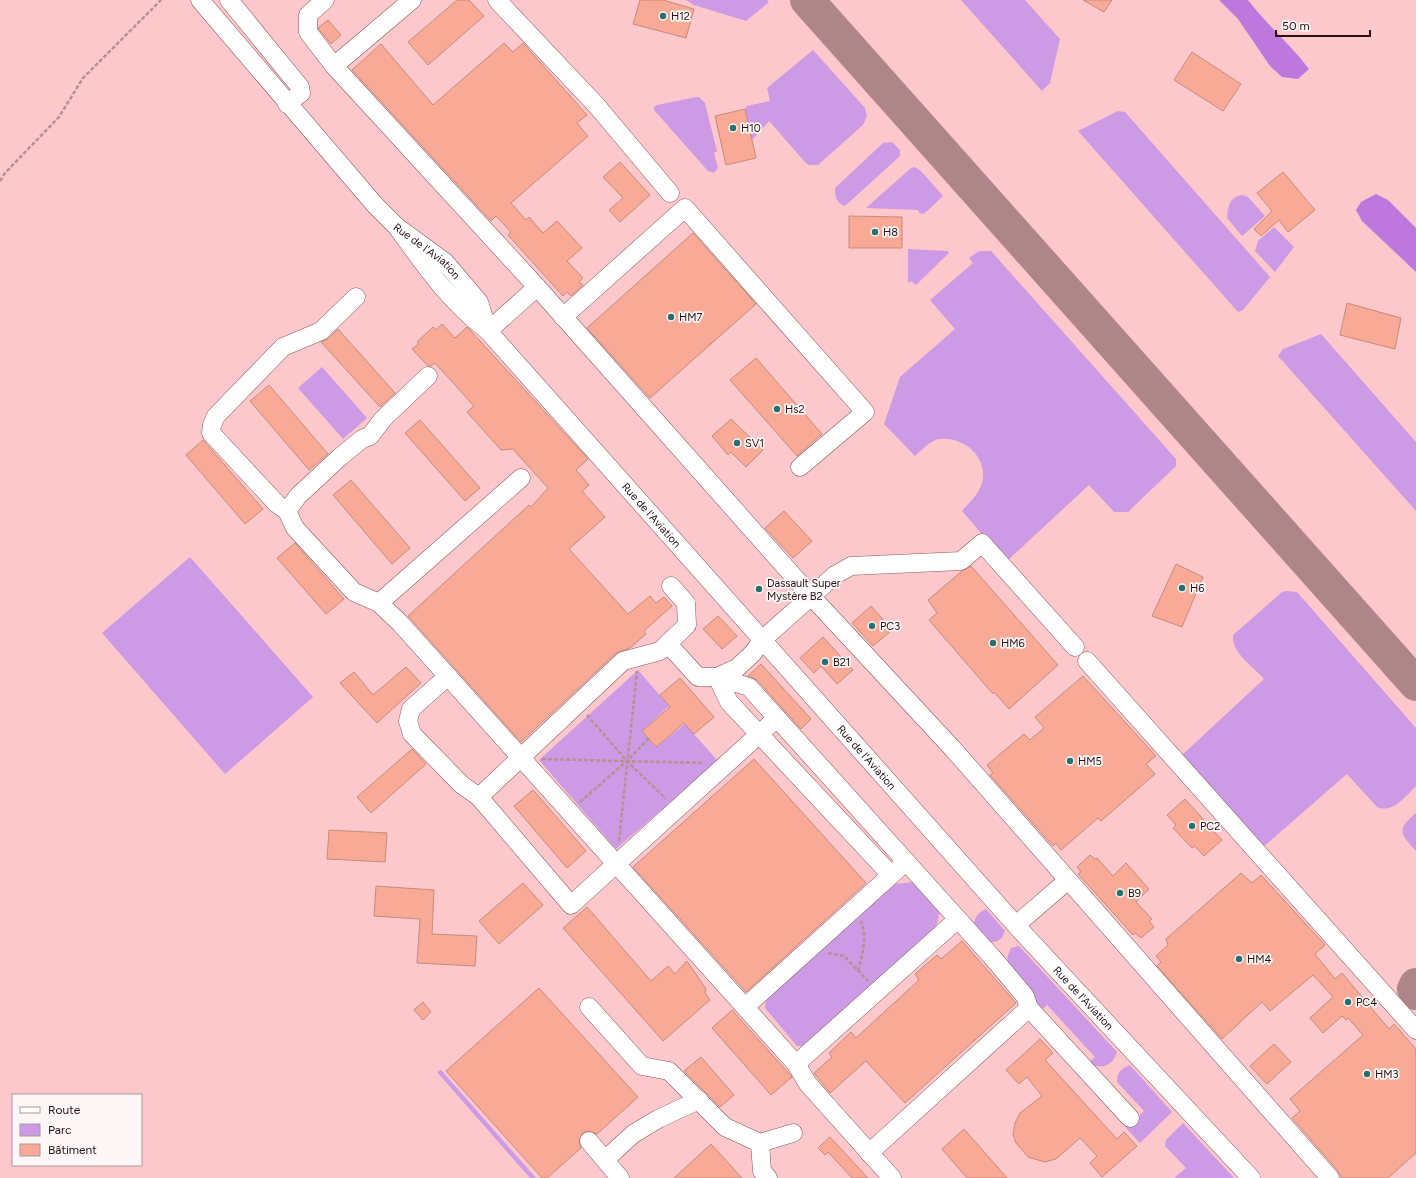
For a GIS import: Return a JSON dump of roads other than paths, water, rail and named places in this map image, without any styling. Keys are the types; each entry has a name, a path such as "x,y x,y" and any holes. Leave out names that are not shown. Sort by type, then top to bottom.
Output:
{"street":[{"path":"200,0 287,104 301,93 300,87 229,0"},
{"path":"325,0 308,15 308,32 334,66 537,287 811,596 953,749 1067,881 1330,1178"},
{"path":"334,66 412,0"},
{"path":"497,0 597,106 670,193"},
{"name":"Rue de l'Aviation","path":"287,104 375,205 397,227 431,275 466,314 488,331 1016,924 1251,1178"},
{"path":"563,317 685,208 865,412 800,467"},
{"path":"488,331 537,287"},
{"path":"356,297 321,331 283,346 216,416 212,425 211,433 277,504 287,511 295,528 354,592 379,603 448,676 746,1007 796,1064 808,1084 892,1178"},
{"path":"287,511 298,496 340,457 362,439 370,436 383,419 428,376"},
{"path":"379,603 520,478"},
{"path":"717,677 737,668 753,654 762,640 811,596 835,575 851,566 961,561 982,543 1075,647"},
{"path":"479,797 623,661 660,651 687,625 686,603 671,586"},
{"path":"668,644 698,677 717,677 749,687 958,919 1025,996 1029,1008 1130,1118"},
{"path":"1087,661 1416,1030"},
{"path":"448,676 411,709 408,721 412,734 462,785 479,797 571,905 777,718"},
{"path":"717,677 729,702 760,733 891,875"},
{"path":"746,1007 906,862"},
{"path":"1016,924 1067,881"},
{"path":"796,1064 958,919"},
{"path":"589,1007 642,1066 669,1071 725,1127 760,1143 793,1133"},
{"path":"869,1153 1029,1008"},
{"path":"606,1159 633,1134 658,1119 699,1100"},
{"path":"589,1141 606,1159 620,1178"},
{"path":"760,1143 761,1176"}],"place":[{"name":"H12","path":"663,16"},
{"name":"H10","path":"733,128"},
{"name":"H8","path":"875,232"},
{"name":"HM7","path":"671,317"},
{"name":"Hs2","path":"777,409"},
{"name":"SV1","path":"737,443"},
{"name":"H6","path":"1182,588"},
{"name":"Dassault Super Mystère B2","path":"759,589"},
{"name":"PC3","path":"872,626"},
{"name":"HM6","path":"993,643"},
{"name":"B21","path":"825,662"},
{"name":"HM5","path":"1070,761"},
{"name":"PC2","path":"1192,826"},
{"name":"B9","path":"1120,893"},
{"name":"HM4","path":"1239,959"},
{"name":"PC4","path":"1348,1002"},
{"name":"HM3","path":"1367,1074"}]}
